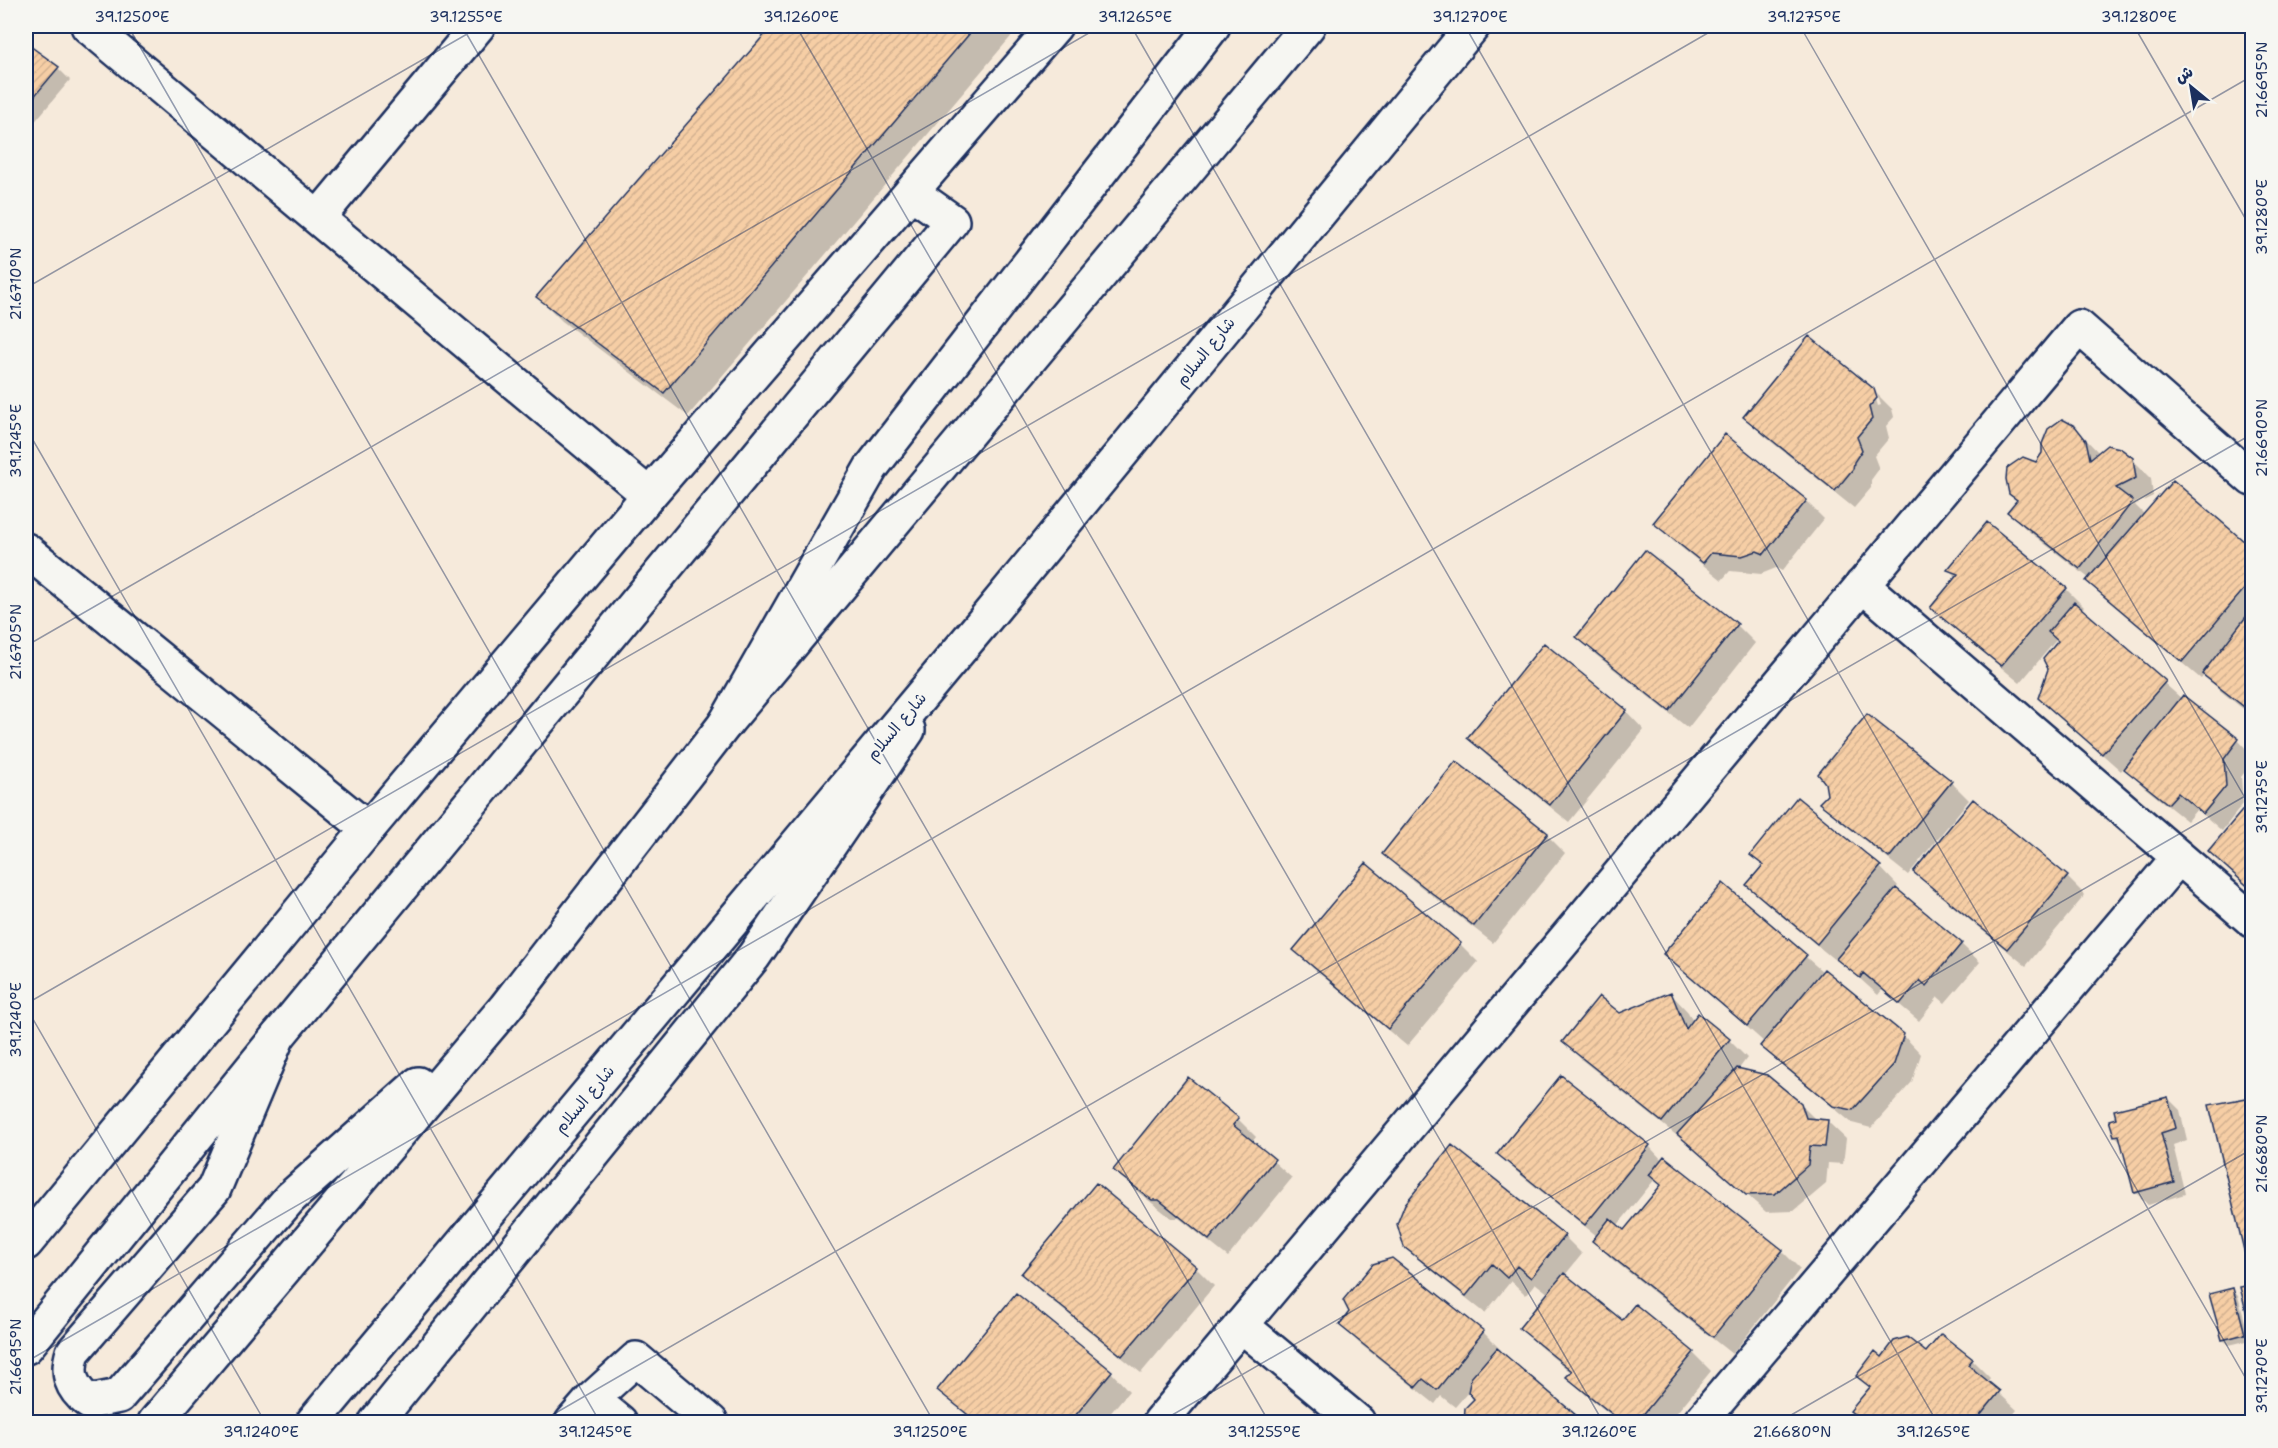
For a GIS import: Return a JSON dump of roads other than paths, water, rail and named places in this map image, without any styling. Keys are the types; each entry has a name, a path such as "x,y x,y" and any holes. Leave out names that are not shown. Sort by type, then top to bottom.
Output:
{"main road":[{"path":"88,26 649,495"},
{"path":"318,218 478,26"},
{"path":"26,1243 368,829 649,495 1055,26"},
{"path":"725,724 871,468 1213,26"},
{"path":"155,1422 505,1008 725,724 1308,26"},
{"name":"شارع السلام","path":"313,1422 978,628 1473,26"},
{"path":"26,1347 278,1036 952,221 911,192"},
{"path":"1160,1422 2079,327 2253,479"},
{"path":"30,563 368,829"},
{"path":"1862,585 2253,920"},
{"path":"376,1422 754,956 978,628"},
{"path":"1700,1422 2179,857"},
{"path":"278,1036 214,1190 73,1352 68,1368 76,1392 89,1402 119,1396 290,1198 505,1008"},
{"path":"1241,1325 1358,1422"},
{"path":"620,1422 582,1411 636,1359 711,1422"}]}
